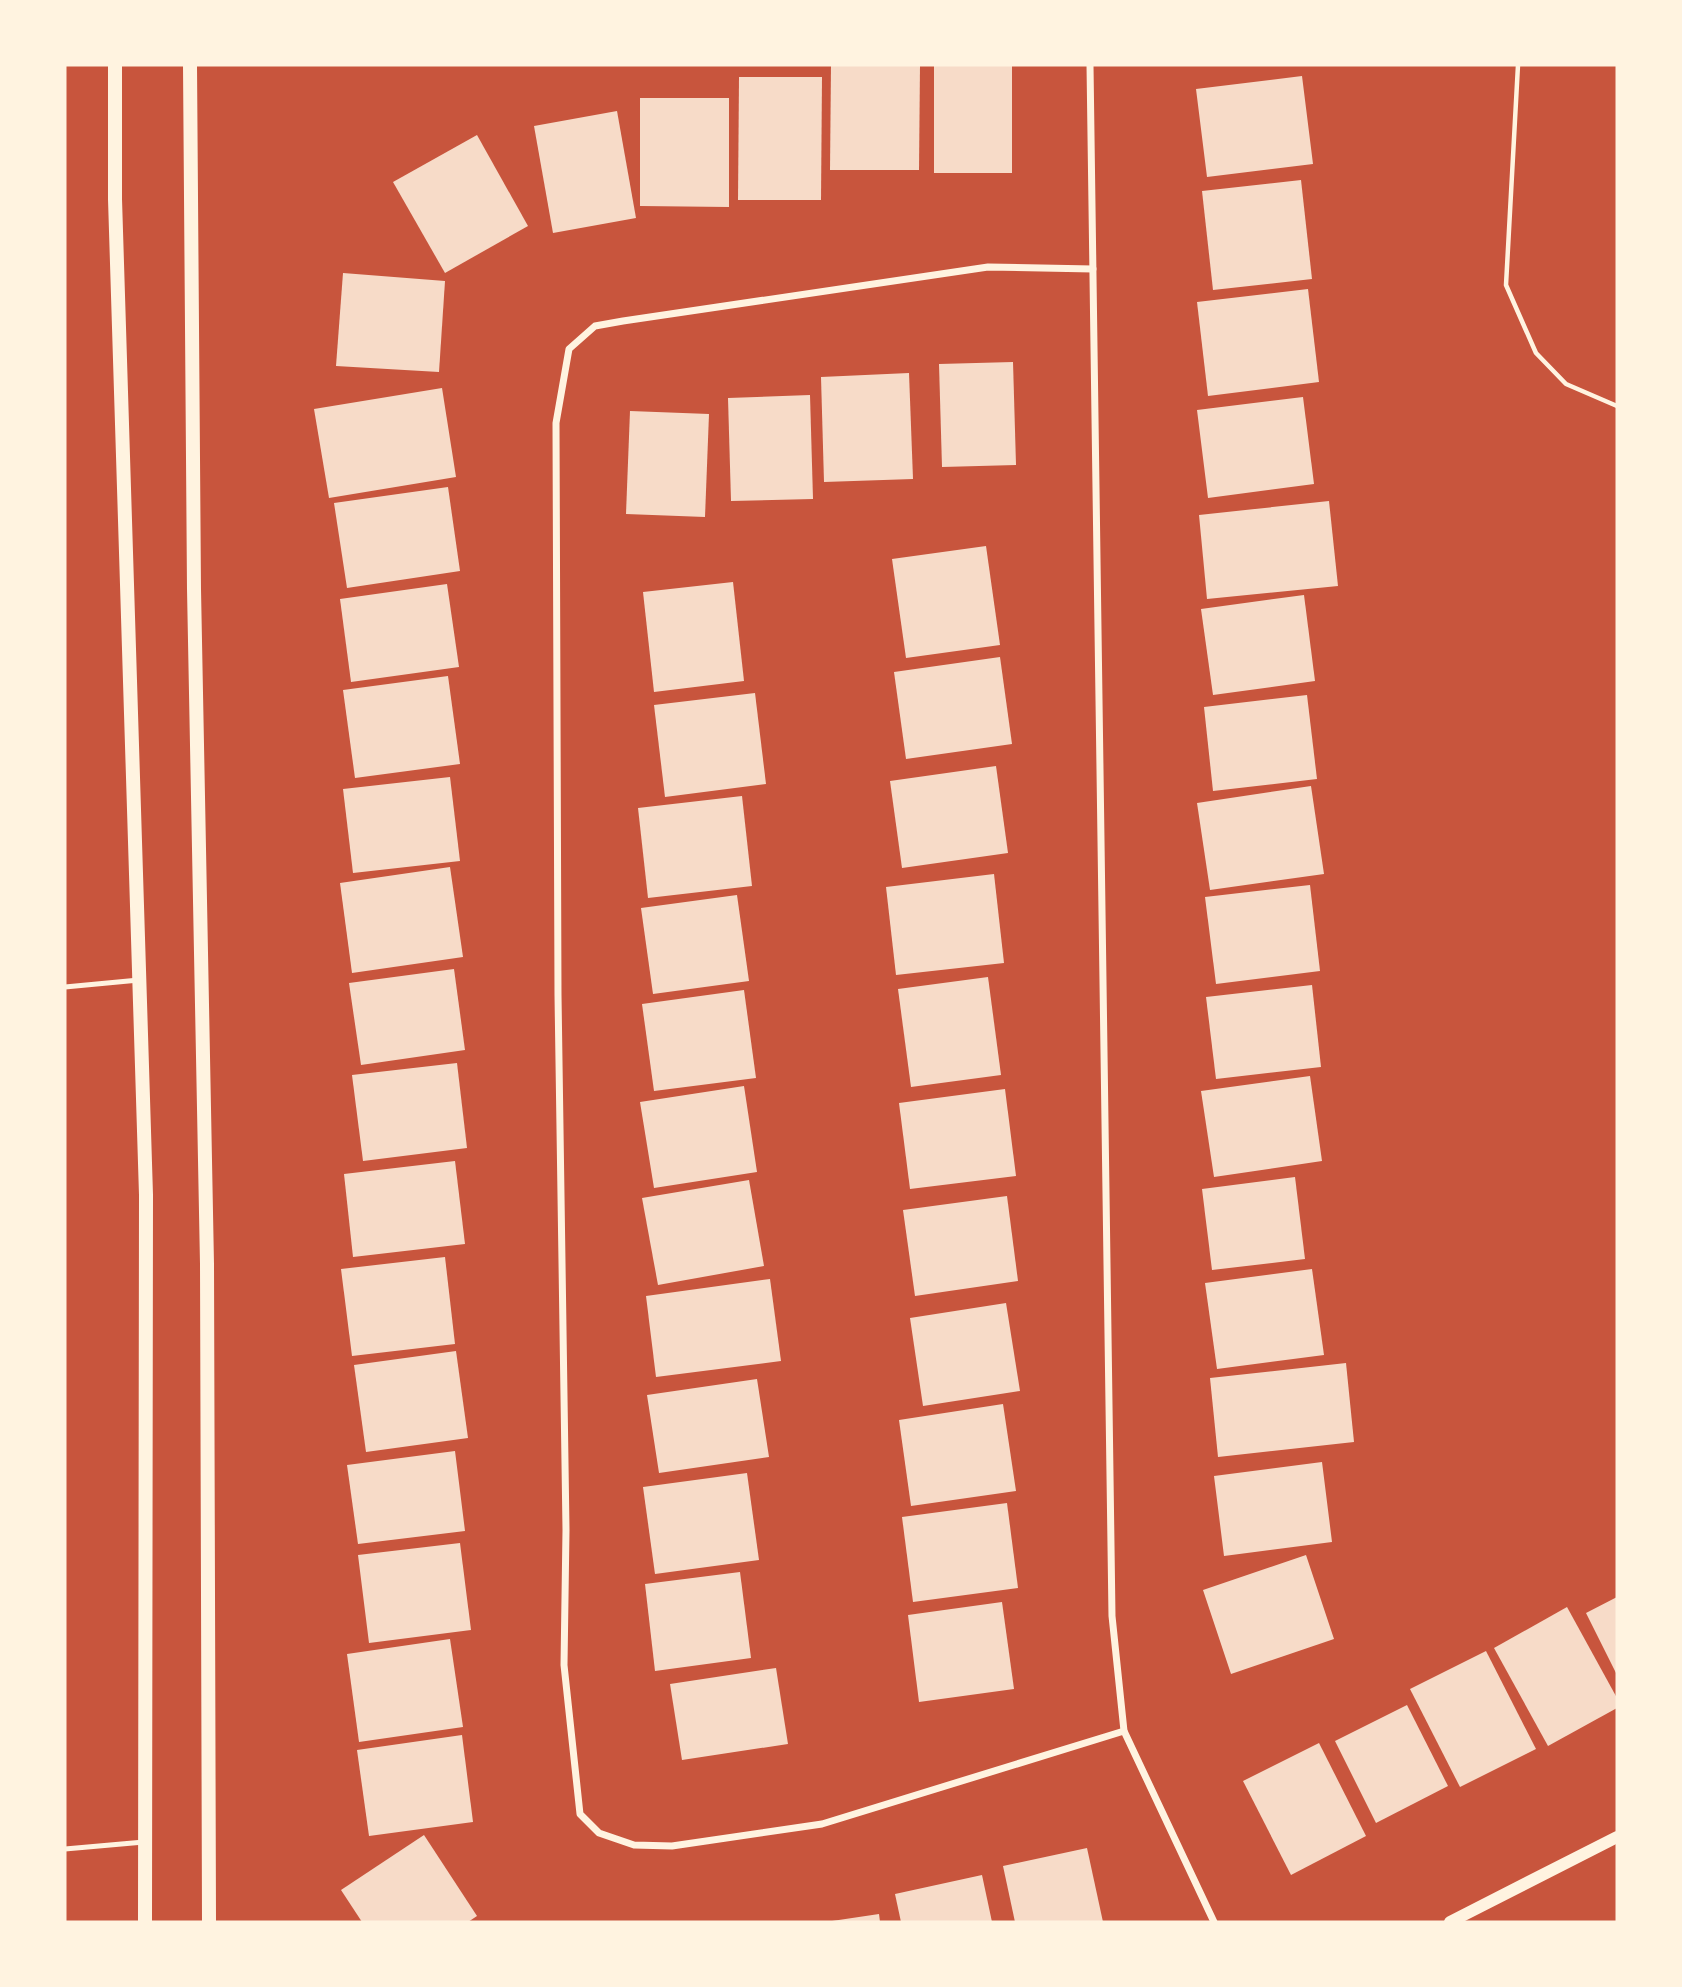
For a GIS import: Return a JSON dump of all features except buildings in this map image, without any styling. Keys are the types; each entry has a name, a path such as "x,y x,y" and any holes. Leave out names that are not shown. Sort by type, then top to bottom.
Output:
{"main road":[{"path":"114,65 116,213 146,1195 145,1922"},
{"path":"190,65 194,589 207,1264 209,1922"}],"street":[{"path":"1090,65 1112,1616 1124,1731 1214,1922"},
{"path":"1093,269 988,267 636,319 595,327 569,349 556,423 558,1009 566,1530 564,1665 580,1814 599,1833 634,1845 672,1846 822,1824 1124,1731"},
{"path":"1450,1922 1617,1837"}],"lane":[{"path":"65,987 139,980"},
{"path":"65,1849 145,1842"}],"path":[{"path":"1518,65 1506,285 1536,353 1566,384 1617,406"}]}
